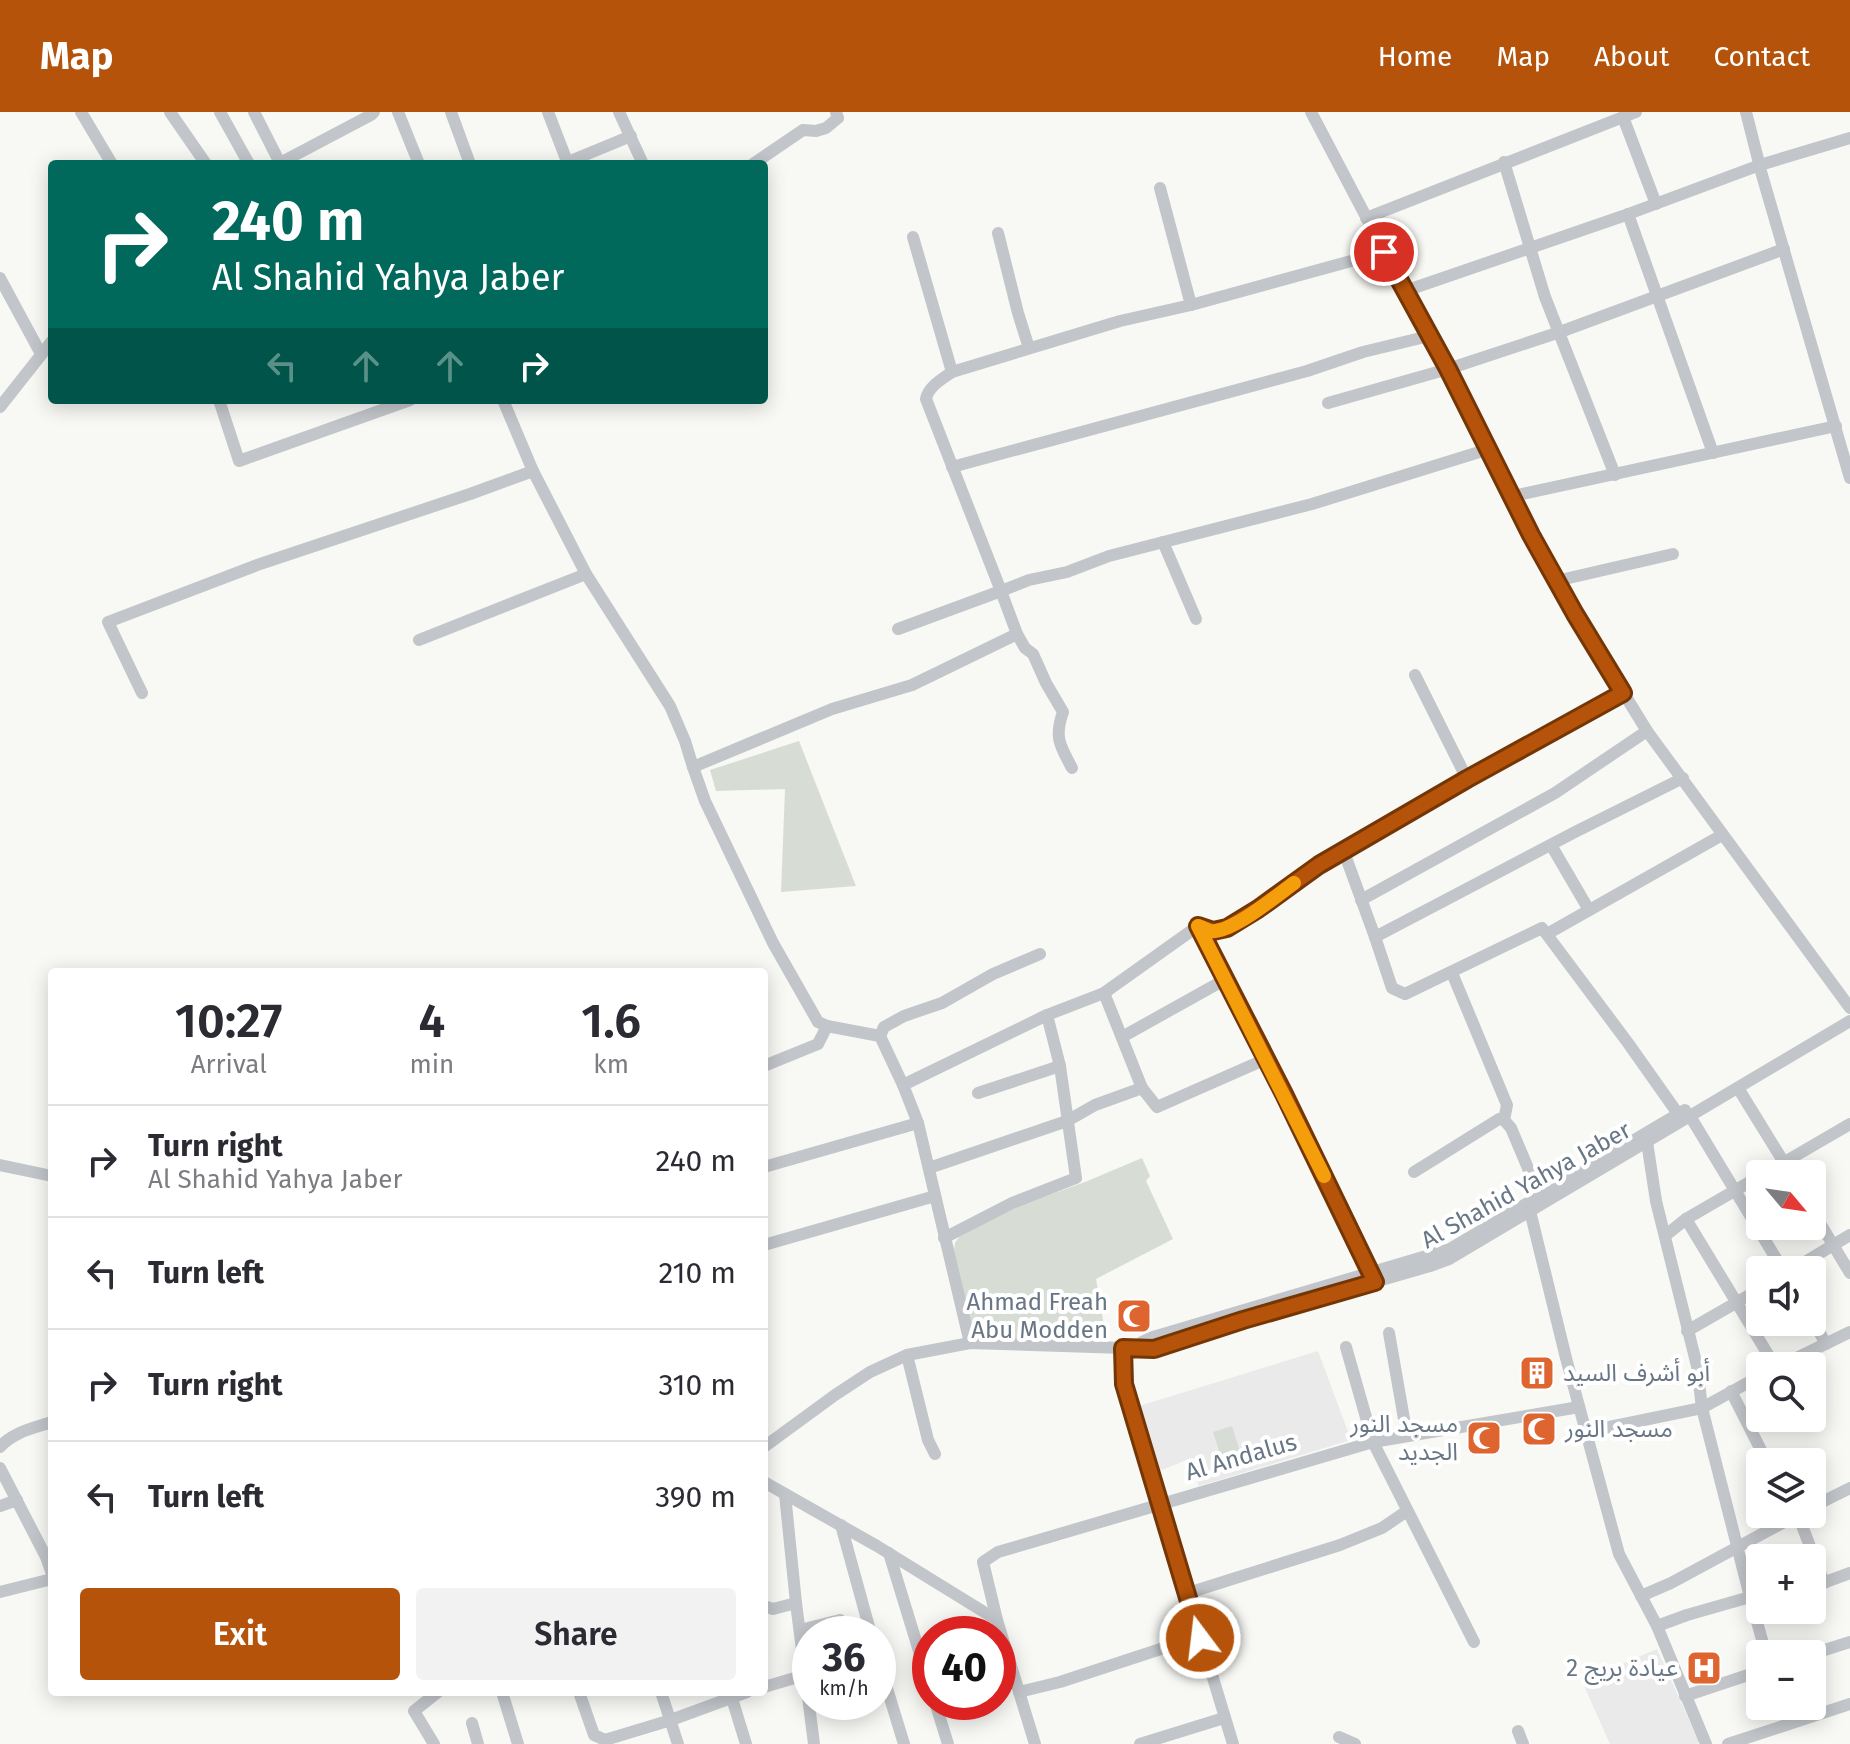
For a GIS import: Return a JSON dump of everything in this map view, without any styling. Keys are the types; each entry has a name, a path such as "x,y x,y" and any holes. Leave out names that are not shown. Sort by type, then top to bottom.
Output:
{"street":[{"path":"81,112 110,160"},
{"path":"170,112 203,160"},
{"path":"220,112 247,160"},
{"path":"254,112 278,160"},
{"path":"285,160 374,112"},
{"path":"398,112 417,160"},
{"path":"451,112 469,160"},
{"path":"549,112 567,160"},
{"path":"619,112 641,160"},
{"path":"759,160 803,130 816,131 833,124 838,118 836,112"},
{"path":"1311,112 1448,369 1531,535 1623,693 1647,731 1850,1010"},
{"path":"1746,112 1850,478"},
{"path":"1366,218 1630,114 1656,204"},
{"path":"575,160 631,136"},
{"path":"1405,291 1760,165 1850,138"},
{"path":"1504,162 1545,297 1615,475"},
{"path":"1160,188 1191,305"},
{"path":"1628,214 1713,453"},
{"path":"998,233 1029,348"},
{"path":"913,237 952,372"},
{"path":"1328,403 1448,369 1560,332 1784,249"},
{"path":"1072,768 1061,748 1057,727 1063,712 1033,654 1025,648 1017,634 926,399 927,393 952,372 1029,348 1384,252"},
{"path":"0,278 41,354"},
{"path":"952,467 1429,336"},
{"path":"2,397 18,386 48,346"},
{"path":"220,404 239,461 399,404"},
{"path":"505,404 533,471 586,574 670,706 705,801 773,943 818,1022 880,1036"},
{"path":"1513,496 1836,426"},
{"path":"898,629 1029,580 1067,572 1109,556 1312,504 1489,449"},
{"path":"142,693 108,622 260,564 533,471"},
{"path":"1163,542 1196,619"},
{"path":"1556,581 1673,554"},
{"path":"419,640 586,574"},
{"path":"693,767 832,709 912,685 1017,634"},
{"path":"1415,675 1467,779"},
{"path":"1198,926 1213,931 1227,928 1319,865 1623,693"},
{"path":"1361,900 1555,793 1647,731"},
{"path":"1375,937 1683,778"},
{"path":"1547,934 1722,835"},
{"path":"1551,845 1589,910"},
{"path":"1344,852 1392,988 1405,994 1542,928 1737,1190 1775,1256"},
{"path":"1198,926 1373,1277"},
{"path":"903,1085 1047,1015 1104,993 1198,926"},
{"path":"970,1343 918,1123 880,1036 884,1027 904,1016 942,1003 993,974 1040,954"},
{"path":"1452,973 1507,1105 1504,1120"},
{"path":"1122,1037 1226,979"},
{"path":"1104,993 1142,1088 1157,1107 1266,1059"},
{"name":"Al Shahid Yahya Jaber","path":"1373,1277 1449,1259 1530,1211 1540,1199 1647,1142 1850,1010"},
{"path":"944,1238 1012,1203 1076,1178 1060,1066 1047,1015"},
{"name":"Al Shahid Yahya Jaber","path":"768,1444 870,1372 907,1355 970,1343 1154,1349 1450,1249 1738,1088 1850,1021"},
{"path":"768,1064 818,1044 827,1026"},
{"path":"978,1093 1060,1066"},
{"path":"929,1168 1067,1121 1095,1105 1142,1088"},
{"path":"1738,1088 1782,1160"},
{"path":"1414,1172 1499,1119 1504,1120 1511,1128 1540,1199"},
{"path":"768,1166 918,1123"},
{"path":"1798,1160 1850,1124"},
{"path":"1647,1142 1656,1201 1697,1366 1702,1408 1746,1574"},
{"path":"0,1165 48,1175"},
{"path":"1666,1235 1686,1219 1746,1185"},
{"path":"768,1244 935,1196"},
{"path":"1530,1211 1619,1554 1657,1626 1706,1744"},
{"path":"1686,1219 1768,1352"},
{"path":"1826,1233 1850,1273"},
{"path":"1815,1256 1850,1235"},
{"path":"1687,1331 1746,1298"},
{"path":"1808,1352 1850,1332"},
{"path":"1389,1333 1407,1436"},
{"path":"1822,1336 1826,1344"},
{"path":"1346,1347 1373,1442 1474,1642"},
{"path":"1129,1349 1124,1384 1233,1744"},
{"path":"907,1355 928,1440 935,1454"},
{"path":"1585,1432 1702,1408 1746,1383"},
{"path":"1731,1391 1760,1448"},
{"name":"Al Andalus","path":"996,1616 983,1562 998,1552 1373,1442 1579,1407"},
{"path":"0,1447 21,1432 48,1423"},
{"path":"0,1468 48,1554"},
{"path":"768,1484 889,1553 991,1616"},
{"path":"1826,1500 1850,1488"},
{"path":"785,1494 798,1616"},
{"path":"0,1506 17,1500"},
{"path":"1188,1593 1340,1545 1382,1528 1407,1511"},
{"path":"841,1525 866,1616"},
{"path":"1641,1596 1773,1528"},
{"path":"889,1553 912,1628"},
{"path":"1826,1582 1850,1573"},
{"path":"0,1592 48,1577"},
{"path":"1657,1626 1687,1615 1746,1602"},
{"path":"768,1607 773,1609 796,1603"},
{"path":"1019,1692 1200,1638"},
{"path":"1826,1650 1850,1642"},
{"path":"1685,1696 1746,1676"},
{"path":"768,1686 792,1679"},
{"path":"1016,1682 1035,1744"},
{"path":"432,1696 414,1711 434,1744"},
{"path":"503,1696 518,1744"},
{"path":"580,1696 594,1735 601,1743 671,1720 726,1696"},
{"path":"662,1696 678,1744"},
{"path":"732,1696 746,1744"},
{"path":"1728,1744 1850,1704"},
{"path":"896,1718 904,1744"},
{"path":"1140,1744 1224,1718"},
{"path":"811,1720 814,1744"},
{"path":"941,1720 948,1744"},
{"path":"472,1723 478,1744"},
{"path":"1518,1731 1523,1744"},
{"path":"1339,1737 1355,1744"}],"shaded area":[{"path":"799,741 856,886 781,892 785,789 716,791 710,770"},
{"path":"1142,1158 1150,1176 1146,1181 1173,1239 1096,1279 1107,1343 1018,1341 971,1325 954,1251 959,1237 1008,1210"},
{"path":"1318,1351 1351,1440 1199,1486 1189,1459 1157,1472 1136,1407"},
{"path":"1232,1426 1241,1455 1222,1460 1213,1432"},
{"path":"1657,1649 1698,1744 1610,1744 1582,1681"}],"slow traffic":[{"path":"1294,883 1227,928 1213,931 1198,926 1324,1176"}],"place":[{"name":"Ahmad Freah Abu Modden","path":"1134,1316"},
{"name":"أبو أشرف السيد","path":"1537,1373"},
{"name":"مسجد النور","path":"1539,1429"},
{"name":"مسجد النور الجديد","path":"1484,1438"},
{"name":"عيادة بريج 2","path":"1704,1668"}],"route":[{"path":"1200,1638 1124,1384 1123,1348 1154,1349 1375,1282 1198,926 1213,931 1227,928 1319,865 1623,693 1531,535 1448,369 1384,252"}]}
